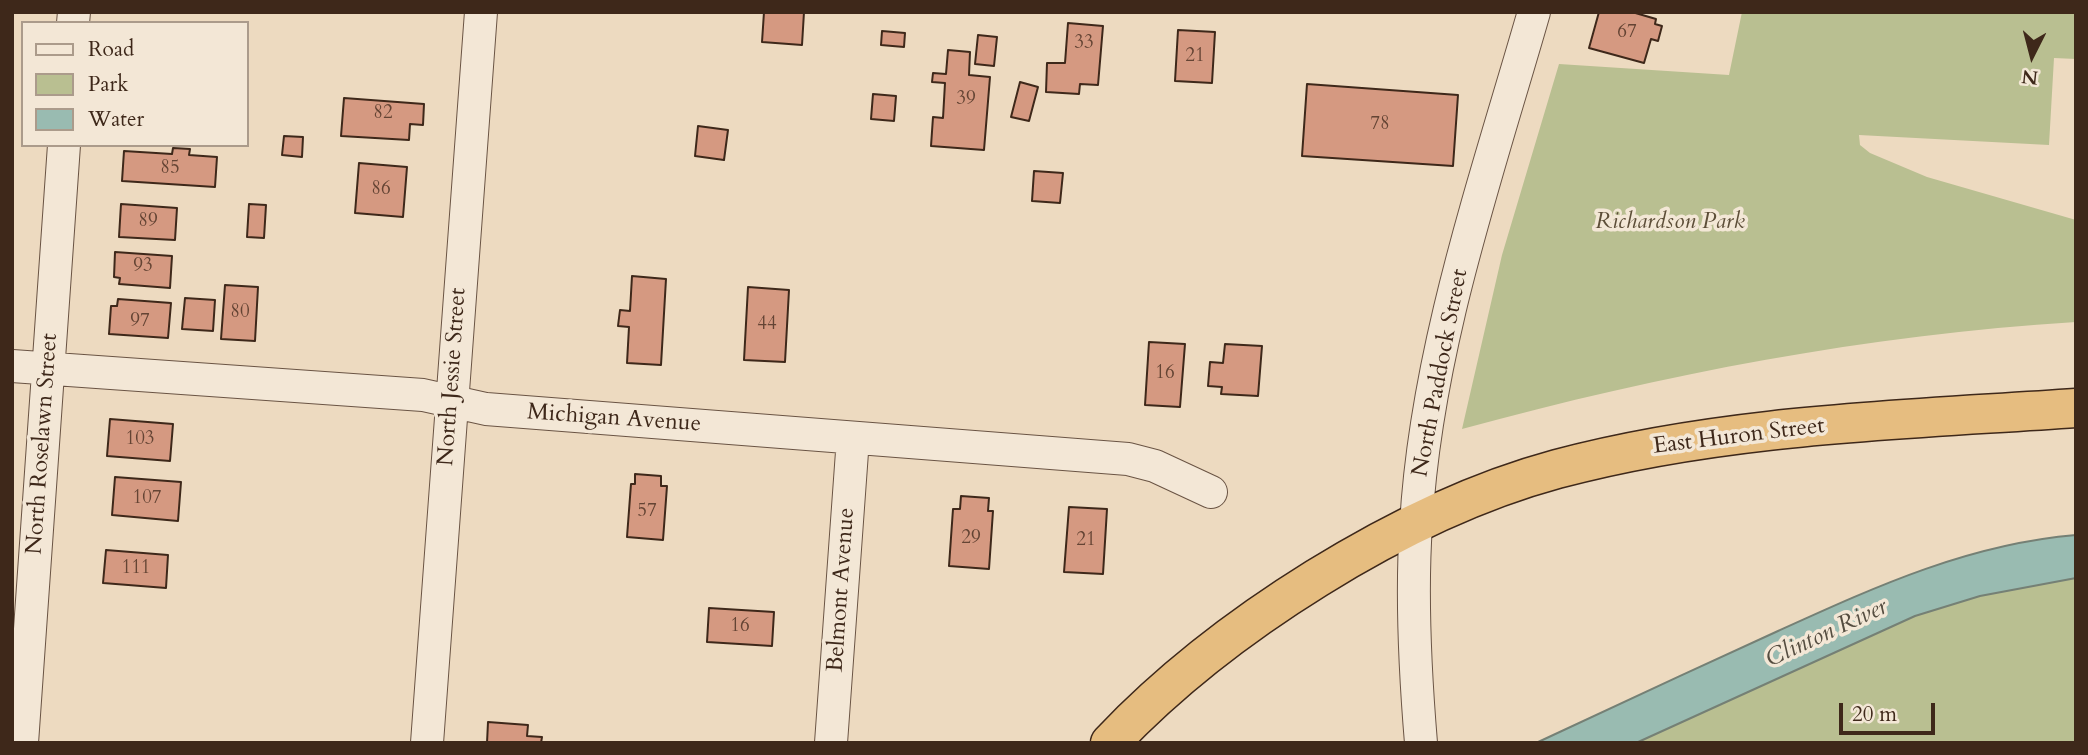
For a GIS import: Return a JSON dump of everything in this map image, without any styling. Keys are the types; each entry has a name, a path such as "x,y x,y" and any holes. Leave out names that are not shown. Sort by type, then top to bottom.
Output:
{"highway":[{"name":"East Huron Street","path":"1110,743 1148,706 1233,636 1323,576 1415,525 1554,470 1670,444 1800,427 2076,408"}],"street":[{"name":"North Jessie Street","path":"427,743 481,12"},
{"name":"North Paddock Street","path":"1421,743 1415,656 1415,525 1426,433 1452,304 1534,12"},
{"name":"North Roselawn Street","path":"22,743 64,147"},
{"name":"Michigan Avenue","path":"12,366 423,395 486,409 1128,459 1155,466 1211,492"},
{"name":"Belmont Avenue","path":"831,743 853,438"}],"green space":[{"name":"Richardson Park","path":"1742,12 2076,12 2076,59 2054,58 2049,145 1859,135 1860,145 1870,153 1927,177 2076,220 2076,322 1920,336 1766,360 1613,391 1462,429 1502,255 1559,64 1729,75"},
{"path":"2076,578 2076,743 1636,743 1795,666 1905,620 1961,601 2018,587"}],"water":[{"name":"Clinton River","path":"2076,535 2076,578 1980,596 1915,616 1636,743 1536,743 1886,584 1960,558 1998,548"}],"building":[{"path":"764,12 804,12 802,45 762,42"},
{"path":"1599,12 1632,12 1656,19 1655,24 1662,26 1658,41 1651,39 1644,63 1589,48"},
{"path":"1068,23 1103,26 1098,85 1080,84 1079,94 1046,92 1047,63 1065,63"},
{"path":"1178,30 1215,32 1212,83 1175,81"},
{"path":"882,31 905,33 904,47 881,45"},
{"path":"978,35 997,37 994,66 975,64"},
{"path":"948,50 970,52 969,75 990,77 984,150 931,146 933,117 943,118 945,83 932,82 933,73 946,74"},
{"path":"1020,82 1038,87 1029,121 1011,117"},
{"path":"1307,84 1458,95 1453,166 1302,156"},
{"path":"873,94 896,96 894,121 871,119"},
{"path":"344,98 424,104 423,125 410,124 409,140 341,136"},
{"path":"698,126 728,130 724,160 695,156"},
{"path":"284,136 303,137 302,157 282,155"},
{"path":"173,148 190,149 189,155 217,157 215,187 122,181 124,151 172,154"},
{"path":"359,163 407,167 403,217 355,213"},
{"path":"1034,171 1063,173 1060,203 1032,201"},
{"path":"121,204 177,208 175,240 119,237"},
{"path":"249,204 266,205 264,238 247,237"},
{"path":"115,252 172,256 170,288 119,284 120,278 114,277"},
{"path":"632,276 666,279 661,365 627,363 629,327 618,326 620,310 630,311"},
{"path":"225,285 258,287 255,341 221,339"},
{"path":"748,287 789,290 785,362 744,360"},
{"path":"185,298 215,300 213,331 182,329"},
{"path":"118,299 171,303 168,338 109,334 111,306 117,306"},
{"path":"1149,342 1185,344 1180,407 1145,405"},
{"path":"1225,344 1262,346 1258,396 1221,394 1222,387 1208,386 1210,362 1223,363"},
{"path":"110,419 173,424 170,461 107,456"},
{"path":"635,474 661,476 661,486 667,486 663,540 627,537 631,484 635,484"},
{"path":"115,477 181,482 178,521 112,515"},
{"path":"961,496 989,498 988,511 993,511 989,569 949,566 953,509 960,509"},
{"path":"1069,507 1107,509 1103,574 1064,572"},
{"path":"106,550 168,555 166,588 103,583"},
{"path":"709,608 774,612 772,646 707,642"},
{"path":"488,722 528,725 527,736 542,737 541,743 487,743"}]}
